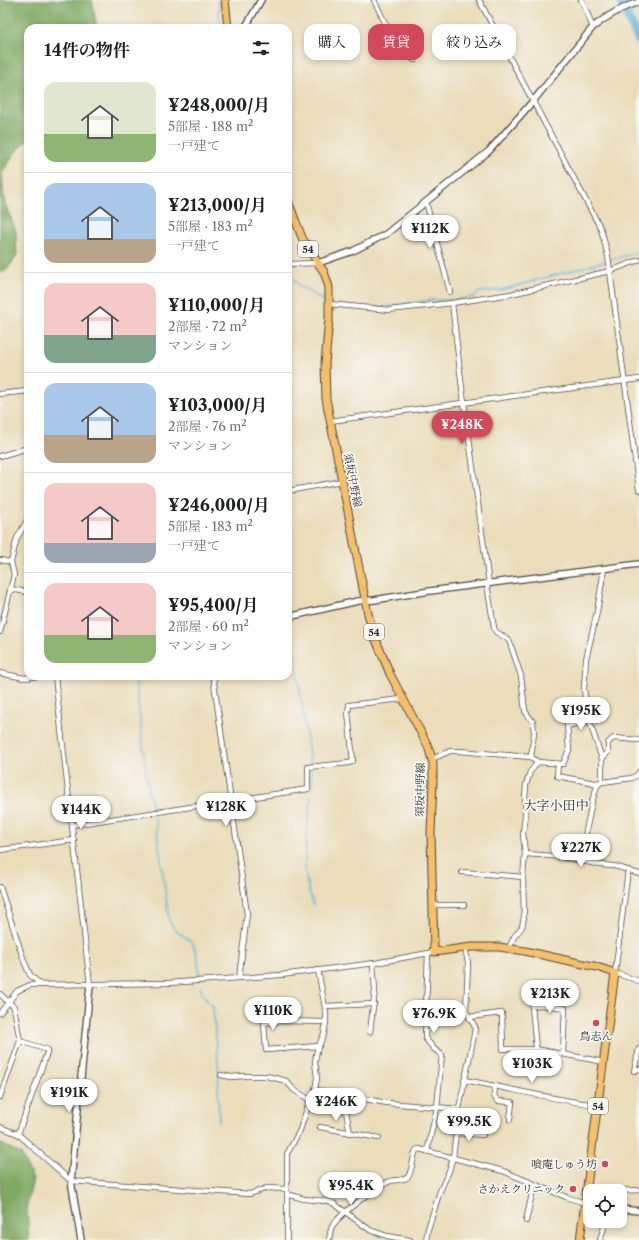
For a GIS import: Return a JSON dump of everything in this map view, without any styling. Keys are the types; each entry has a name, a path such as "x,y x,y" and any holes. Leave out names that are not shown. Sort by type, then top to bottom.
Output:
{"main road":[{"path":"225,0 228,24"},
{"name":"須坂中野線","path":"292,211 303,240 326,277 330,294 325,363 325,388 330,421 370,621 390,674 402,699 426,741 432,759 434,773 430,833 433,905 431,953"},
{"path":"431,953 480,946 509,948 597,967 616,973"},
{"name":"54","path":"588,1184 616,973"},
{"name":"54","path":"580,1240 583,1226"}],"street":[{"path":"247,24 261,0"},
{"path":"374,0 386,24"},
{"path":"479,0 534,100 601,229 608,256 639,490"},
{"path":"580,0 584,4 588,19 593,27"},
{"path":"292,264 318,263 353,250 386,234 489,151 534,100 593,27 616,12 639,2"},
{"path":"426,202 450,292"},
{"path":"329,304 389,310 452,303 511,294 610,270 639,260"},
{"path":"452,303 494,628 496,632 509,640 521,676 525,711 533,722 534,733 530,758"},
{"path":"330,421 639,379"},
{"path":"0,394 24,391"},
{"path":"0,456 24,449"},
{"path":"292,490 342,481"},
{"path":"0,632 14,575 11,562 17,538 24,526"},
{"path":"0,560 11,562"},
{"path":"292,616 358,601 639,564"},
{"path":"580,860 592,802 597,786 602,781 602,759 586,709 584,688 586,659 597,612 604,569"},
{"path":"10,589 24,591"},
{"path":"0,674 24,678"},
{"path":"55,680 90,985 71,1181 82,1240"},
{"path":"214,680 247,914 239,978"},
{"path":"72,825 308,790 308,767 349,763 353,761 348,712 349,705 402,699"},
{"path":"432,759 450,751 459,751 530,758 538,762 563,764 569,750 566,711"},
{"path":"568,726 589,720"},
{"path":"602,759 608,752 608,743 613,738 639,740"},
{"path":"509,948 514,937 522,927 524,917 523,877 525,854 523,833 526,785 530,772 538,762"},
{"path":"558,764 557,776 595,783 632,778 639,772"},
{"path":"0,850 74,840"},
{"path":"525,854 546,855 617,866 639,874"},
{"path":"628,870 616,973 639,981"},
{"path":"462,872 523,877"},
{"path":"0,888 27,968 30,975 40,984"},
{"path":"433,905 464,905"},
{"path":"426,1240 440,1191 449,1171 453,1157 459,1109 474,1035 475,1027 466,1011 468,963 465,948"},
{"path":"0,1013 17,991 30,985 168,983 281,975 373,963 431,953 425,1038 434,1049 442,1055 437,1108 427,1151"},
{"path":"370,1032 374,1004 373,963"},
{"path":"287,1240 287,1154 300,1130 310,1100 316,1090 317,1078 315,1062 318,1046 324,1034 326,1022 325,1006 318,970"},
{"path":"0,994 14,1007 20,1041 0,1098"},
{"path":"325,1006 374,1004"},
{"path":"536,1049 532,1006 541,1004 565,1008 563,1054"},
{"path":"427,1011 466,1011"},
{"path":"469,1017 502,1013 503,1049 536,1049 604,1062"},
{"path":"318,1046 266,1050 264,1023 281,1021 326,1022"},
{"path":"18,1134 48,1050 20,1041"},
{"path":"639,1049 634,1071 639,1069"},
{"path":"221,1075 231,1077 267,1076 286,1081 294,1090 310,1100"},
{"path":"464,1080 568,1101 598,1105"},
{"path":"495,1086 494,1096 498,1101 512,1102 510,1120"},
{"path":"316,1090 387,1103 459,1109"},
{"path":"343,1095 350,1132"},
{"path":"458,1118 486,1120"},
{"path":"0,1127 18,1134 71,1181 250,1194 267,1188 287,1191 304,1199 333,1203 370,1230 387,1236 410,1240"},
{"path":"320,1127 379,1138"},
{"path":"457,1133 483,1135"},
{"path":"330,1240 333,1226 346,1212 373,1191 396,1179 403,1180 410,1174 416,1150 419,1149 503,1171 534,1185 583,1201"},
{"path":"526,1220 534,1185"},
{"path":"627,1191 639,1190"},
{"path":"627,1210 639,1212"},
{"path":"600,1240 604,1228"}],"green space":[{"path":"0,0 92,0 96,24 24,24 24,144 15,153 2,173 4,201 16,231 17,255 7,270 0,273"},
{"path":"0,1143 21,1154 33,1179 27,1206 29,1240 0,1240"}],"waterway":[{"path":"217,0 220,24"},
{"path":"620,0 639,41"},
{"path":"376,307 387,307 429,300 454,300 474,297 479,292 501,290 639,252"},
{"path":"292,277 298,285 326,302"},
{"path":"292,641 311,768 312,789"},
{"path":"135,680 146,773 153,812"},
{"path":"311,795 305,865 308,890 314,905"},
{"path":"155,817 169,919 174,929 192,943 197,956 200,980"},
{"path":"201,987 201,992 213,1007 219,1074 219,1121"}],"place":[{"name":"鳥志ん","path":"596,1023"},
{"name":"喰庵しゅう坊","path":"605,1164"},
{"name":"さかえクリニック","path":"573,1189"}],"district":[{"name":"大字小田中","path":"556,805"}]}
